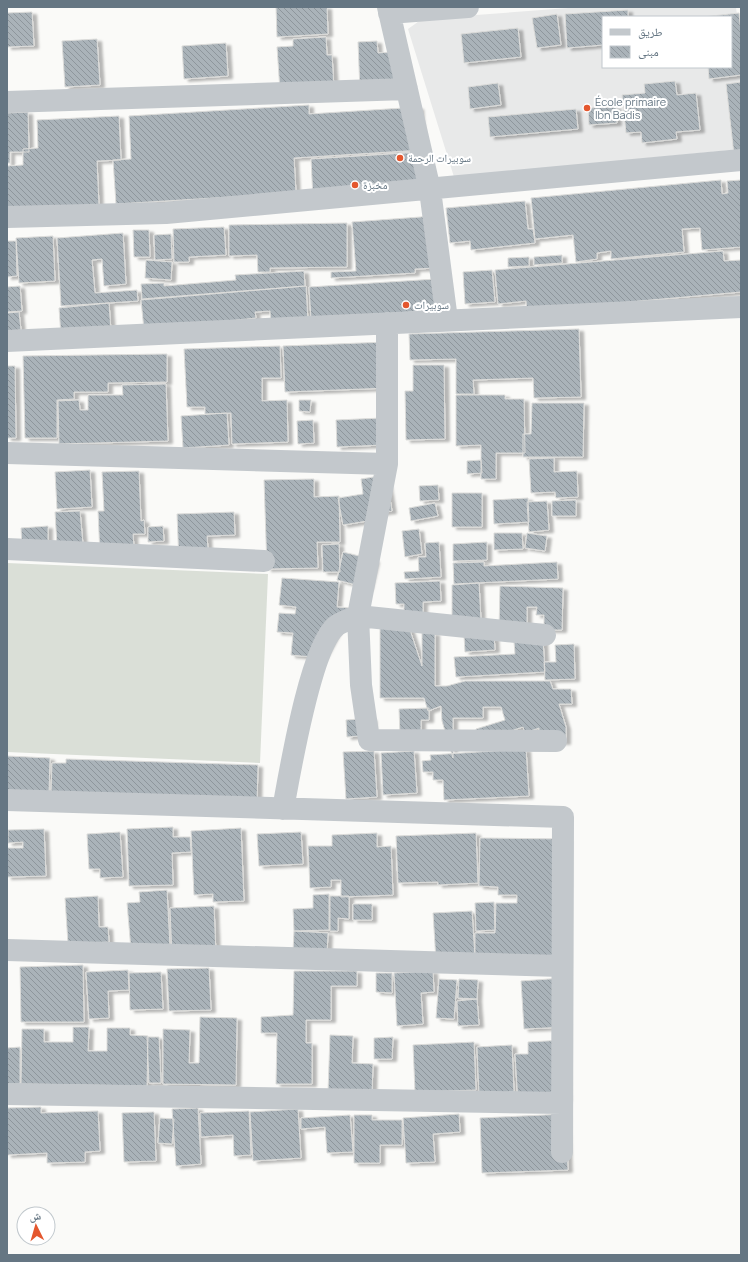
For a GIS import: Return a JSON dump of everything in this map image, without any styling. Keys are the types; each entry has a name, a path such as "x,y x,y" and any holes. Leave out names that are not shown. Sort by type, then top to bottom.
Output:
{"street":[{"path":"447,320 430,190 389,10 468,7"},
{"path":"7,102 407,89"},
{"path":"7,217 166,213 430,190 741,160"},
{"path":"7,341 741,306"},
{"path":"387,322 387,464 358,616 361,685 369,740 556,741"},
{"path":"7,453 387,464"},
{"path":"7,549 264,561"},
{"path":"283,808 302,712 321,646 335,626 358,616 545,635"},
{"path":"7,800 562,817 562,1152"},
{"path":"7,950 562,966"},
{"path":"7,1094 562,1103"}],"shaded area":[{"name":"École primaire Ibn Badis","path":"582,7 736,7 741,52 741,149 454,177 408,29 422,19"},
{"path":"7,563 268,574 260,763 7,752"}],"building":[{"path":"276,7 327,7 328,34 277,37"},
{"path":"628,10 628,16 602,16 602,45 567,48 565,14"},
{"path":"32,12 34,46 7,47 7,13"},
{"path":"739,13 741,32 741,75 709,79 708,68 732,68 732,16 711,16"},
{"path":"557,14 561,45 537,48 532,18"},
{"path":"518,28 521,57 464,63 461,34"},
{"path":"326,37 327,55 332,55 334,88 280,91 277,47 293,46 293,39"},
{"path":"97,39 100,85 65,87 62,41"},
{"path":"377,41 378,53 403,51 405,88 360,91 358,42"},
{"path":"226,43 228,76 184,79 182,46"},
{"path":"675,81 677,95 696,93 700,130 676,132 677,139 642,143 641,132 626,133 622,95 645,93 644,84"},
{"path":"741,82 741,154 734,155 726,84"},
{"path":"498,83 501,105 470,109 468,87"},
{"path":"309,105 309,114 419,107 422,150 294,158 296,193 116,204 113,160 131,159 129,116"},
{"path":"616,107 617,123 589,125 588,108"},
{"path":"576,109 578,129 490,137 488,117"},
{"path":"28,112 29,152 10,152 10,163 7,163 7,113"},
{"path":"119,116 121,160 97,161 99,206 7,210 7,166 23,165 23,149 38,148 37,120"},
{"path":"422,152 425,192 313,199 311,159"},
{"path":"721,180 722,194 728,193 727,181 741,180 741,247 702,250 700,228 682,229 684,252 611,259 611,251 597,253 597,259 576,262 573,235 535,239 531,198"},
{"path":"525,201 528,229 533,229 535,243 471,250 470,241 450,243 446,208"},
{"path":"434,216 438,268 415,269 415,273 331,278 331,272 356,271 352,222"},
{"path":"347,223 347,267 270,268 270,272 258,272 257,255 229,256 229,225"},
{"path":"224,227 226,255 189,257 189,262 174,262 173,229"},
{"path":"133,230 149,230 150,257 134,257"},
{"path":"123,233 126,284 104,286 102,259 92,260 95,293 137,290 138,301 61,306 57,238"},
{"path":"171,234 172,259 155,260 154,235"},
{"path":"53,236 55,281 19,283 16,238"},
{"path":"7,241 16,241 17,276 7,277"},
{"path":"723,251 724,261 741,260 741,292 527,311 526,301 498,304 495,270"},
{"path":"562,255 562,263 534,265 534,257"},
{"path":"529,257 529,266 508,267 508,258"},
{"path":"146,260 172,262 171,280 145,278"},
{"path":"492,270 495,302 465,304 463,272"},
{"path":"304,271 305,286 142,299 141,284 164,283 164,286 236,280 235,275"},
{"path":"436,279 438,310 311,319 309,287"},
{"path":"20,286 22,311 7,312 7,287"},
{"path":"306,286 308,322 271,325 270,311 255,312 256,318 144,330 141,300"},
{"path":"109,303 111,331 61,336 59,308"},
{"path":"19,312 21,330 7,331 7,313"},
{"path":"579,329 581,397 534,398 533,378 473,380 474,394 456,394 456,359 410,360 409,334"},
{"path":"387,342 389,388 285,392 283,346"},
{"path":"280,346 281,378 262,378 262,401 287,400 288,442 232,444 231,413 205,414 205,407 187,407 184,349"},
{"path":"167,354 167,382 108,383 108,392 74,392 74,399 57,400 57,438 25,438 23,356"},
{"path":"413,365 444,365 445,439 406,440 405,391 413,391"},
{"path":"7,366 15,366 16,438 7,438"},
{"path":"166,384 168,441 59,444 58,401 79,400 80,410 88,410 88,395 123,395 122,385"},
{"path":"456,395 505,395 505,399 524,399 525,453 496,453 496,479 481,479 481,445 456,446"},
{"path":"299,400 311,400 310,412 299,411"},
{"path":"532,403 584,403 583,457 523,457 523,434 531,434"},
{"path":"227,413 229,445 183,448 181,416"},
{"path":"382,418 383,445 337,447 336,420"},
{"path":"313,420 314,443 298,444 297,421"},
{"path":"554,458 554,472 577,471 578,497 556,498 555,492 531,493 529,459"},
{"path":"481,460 482,473 467,474 467,461"},
{"path":"90,470 92,507 57,509 55,472"},
{"path":"139,471 141,521 144,520 145,534 133,534 134,547 100,555 98,511 104,511 102,472"},
{"path":"386,475 392,511 371,514 373,520 343,525 338,498 363,494 361,479"},
{"path":"314,479 314,497 339,496 340,542 317,542 318,568 267,569 264,480"},
{"path":"438,485 439,500 420,501 419,486"},
{"path":"452,493 482,493 482,527 452,527"},
{"path":"528,498 529,522 494,524 493,500"},
{"path":"576,500 576,516 552,516 552,501"},
{"path":"547,501 549,530 529,532 527,502"},
{"path":"435,503 438,516 411,521 409,508"},
{"path":"80,511 83,545 57,546 55,512"},
{"path":"234,512 235,535 207,536 209,562 179,563 177,514"},
{"path":"48,526 48,547 22,548 21,528"},
{"path":"163,526 164,541 148,542 148,527"},
{"path":"419,529 422,554 405,557 402,531"},
{"path":"494,533 522,533 523,549 494,550"},
{"path":"527,533 547,536 545,551 525,548"},
{"path":"439,542 441,577 405,579 404,572 419,571 418,557 426,557 425,543"},
{"path":"487,542 487,560 453,561 453,544"},
{"path":"339,544 340,572 323,572 322,545"},
{"path":"343,552 375,560 368,588 337,580"},
{"path":"484,562 484,566 557,562 558,579 454,584 453,563"},
{"path":"282,578 339,582 337,607 349,608 322,658 291,655 293,633 277,632 279,613 295,614 296,607 279,605"},
{"path":"440,581 441,601 423,602 423,616 404,616 404,604 396,604 395,583"},
{"path":"479,583 481,621 452,622 452,585"},
{"path":"500,586 563,588 562,630 544,630 544,615 536,615 537,607 527,607 527,630 499,629"},
{"path":"380,627 409,627 422,666 422,633 435,633 435,686 447,686 465,681 550,681 553,689 571,689 572,704 559,704 566,727 566,742 539,741 539,728 525,733 523,727 476,742 476,729 505,720 501,707 483,707 483,718 453,718 453,758 442,721 441,706 428,711 424,698 380,698"},
{"path":"494,635 495,650 465,652 464,636"},
{"path":"543,640 545,672 456,677 454,657 515,654 514,642"},
{"path":"574,644 575,679 545,680 544,662 556,662 555,645"},
{"path":"429,708 429,720 421,720 421,734 400,735 399,709"},
{"path":"372,718 373,735 347,737 346,720"},
{"path":"526,749 529,796 444,800 443,780 433,780 433,772 423,772 422,761 431,760 430,755"},
{"path":"374,751 377,797 346,799 343,752"},
{"path":"414,751 417,793 383,795 381,753"},
{"path":"7,756 50,758 49,792 7,794"},
{"path":"66,759 258,765 257,803 51,794 52,763 66,763"},
{"path":"173,827 173,837 190,837 191,852 172,853 173,885 129,886 127,829"},
{"path":"241,828 244,901 213,902 213,894 194,895 191,831"},
{"path":"44,829 46,876 7,877 7,848 23,848 23,842 8,843 8,830"},
{"path":"120,832 123,877 100,878 100,869 89,869 87,834"},
{"path":"301,832 303,864 259,866 257,834"},
{"path":"377,833 377,847 391,846 393,895 341,897 341,880 331,880 331,887 310,888 308,846 332,846 332,835"},
{"path":"476,833 478,883 438,885 438,882 398,883 396,836"},
{"path":"480,838 567,839 566,965 475,964 475,933 495,933 496,903 517,903 517,895 498,895 498,887 479,886"},
{"path":"167,890 170,947 131,950 127,903 140,902 139,892"},
{"path":"329,894 329,930 294,931 293,909 313,908 313,895"},
{"path":"98,896 99,927 108,927 109,942 68,944 65,898"},
{"path":"330,896 349,896 349,919 338,918 338,931 330,931"},
{"path":"494,902 495,930 476,931 475,903"},
{"path":"353,904 372,904 372,920 353,920"},
{"path":"214,906 216,955 172,956 170,908"},
{"path":"472,911 475,958 436,961 433,913"},
{"path":"294,931 328,933 327,953 293,951"},
{"path":"83,965 84,1022 21,1022 20,967"},
{"path":"209,968 211,1010 169,1011 167,969"},
{"path":"128,970 129,990 108,991 109,1018 89,1019 86,972"},
{"path":"294,971 357,971 357,986 331,986 331,1020 306,1020 306,1043 312,1043 312,1084 276,1084 277,1033 261,1033 261,1017 293,1015"},
{"path":"433,971 434,992 421,993 423,1024 397,1026 394,973"},
{"path":"161,972 163,1009 130,1010 129,973"},
{"path":"376,973 392,973 392,993 376,992"},
{"path":"563,978 566,1027 524,1029 521,981"},
{"path":"439,979 457,980 454,1019 436,1018"},
{"path":"459,979 478,980 477,999 458,998"},
{"path":"477,999 479,1025 458,1026 457,1001"},
{"path":"200,1017 237,1018 236,1085 163,1084 163,1029 190,1030 189,1063 199,1063"},
{"path":"73,1027 89,1027 88,1051 107,1051 107,1028 130,1028 130,1035 148,1036 147,1086 21,1084 22,1029 44,1029 44,1042 73,1042"},
{"path":"330,1035 353,1036 352,1063 373,1064 372,1093 328,1092"},
{"path":"147,1037 159,1037 161,1083 149,1083"},
{"path":"393,1037 392,1059 374,1059 374,1038"},
{"path":"564,1040 567,1099 518,1102 515,1054 528,1054 528,1042"},
{"path":"474,1042 476,1090 415,1092 413,1045"},
{"path":"512,1045 514,1092 479,1094 477,1047"},
{"path":"20,1047 20,1084 7,1084 7,1048"},
{"path":"41,1107 41,1113 98,1111 100,1151 85,1152 85,1162 47,1163 47,1153 7,1155 7,1108"},
{"path":"198,1108 201,1164 176,1166 172,1109"},
{"path":"298,1109 301,1158 253,1161 250,1112"},
{"path":"249,1111 251,1155 234,1156 233,1135 201,1137 200,1113"},
{"path":"154,1112 156,1161 124,1162 122,1113"},
{"path":"459,1114 460,1132 433,1134 435,1162 406,1163 403,1118"},
{"path":"566,1114 568,1170 482,1173 480,1118"},
{"path":"350,1115 353,1152 327,1153 325,1127 301,1129 301,1118"},
{"path":"354,1115 372,1115 372,1120 402,1120 402,1145 380,1145 380,1163 354,1163"},
{"path":"160,1118 174,1119 172,1144 158,1143"}],"place":[{"name":"École primaire Ibn Badis","path":"587,108"},
{"name":"سوبيرات الرحمة","path":"400,158"},
{"name":"مخبزة","path":"355,185"},
{"name":"سوبيرات","path":"406,305"}]}
